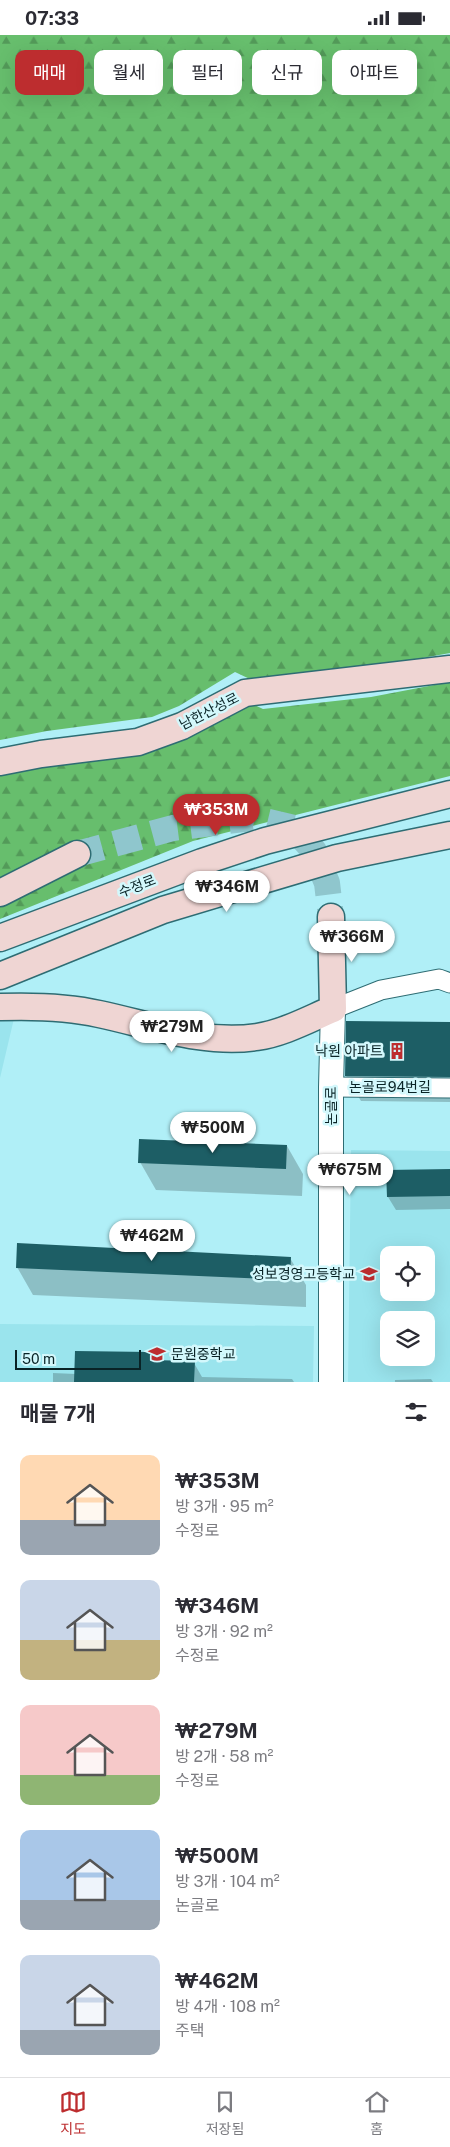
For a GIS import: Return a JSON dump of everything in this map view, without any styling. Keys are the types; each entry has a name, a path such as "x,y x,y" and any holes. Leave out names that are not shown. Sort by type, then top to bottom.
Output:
{"main road":[{"name":"남한산성로","path":"0,762 41,754 138,742 182,726 245,693 450,669"},
{"name":"수정로","path":"0,938 202,862 265,841 450,794"},
{"path":"0,976 163,910 337,858 450,835"},
{"path":"0,893 77,854"},
{"path":"0,1007 25,1006 98,1013 178,1033 232,1039 258,1037 281,1031 333,1009 331,917"}],"street":[{"path":"333,1009 381,990 439,979 450,983"},
{"name":"논골로","path":"331,1382 331,1087 333,1009"},
{"name":"논골로94번길","path":"331,1087 450,1087"}],"shaded area":[{"path":"16,1010 0,1078 0,1018"},
{"name":"성보경영고등학교","path":"351,1150 450,1151 450,1382 348,1382"},
{"name":"문원중학교","path":"0,1324 314,1326 313,1382 0,1382"}],"green space":[{"path":"0,35 450,35 450,653 362,669 254,681 235,672 179,706 152,717 47,731 0,740"},
{"path":"450,682 450,776 193,841 0,919 0,772 7,769 58,765 161,745 244,700 263,709 371,697"}],"building":[{"name":"낙원 아파트","path":"346,1021 450,1022 450,1077 345,1076"},
{"path":"139,1139 287,1145 286,1169 138,1163"},
{"path":"450,1169 450,1196 387,1197 386,1170"},
{"path":"17,1243 291,1257 290,1280 16,1268"},
{"path":"75,1351 150,1352 150,1360 195,1361 194,1382 74,1382"}],"tunnel":[{"path":"77,854 173,828 252,818 294,828 314,851 327,883 331,917"}],"place":[{"name":"낙원 아파트","path":"397,1051"},
{"name":"성보경영고등학교","path":"369,1274"},
{"name":"문원중학교","path":"157,1354"}]}
